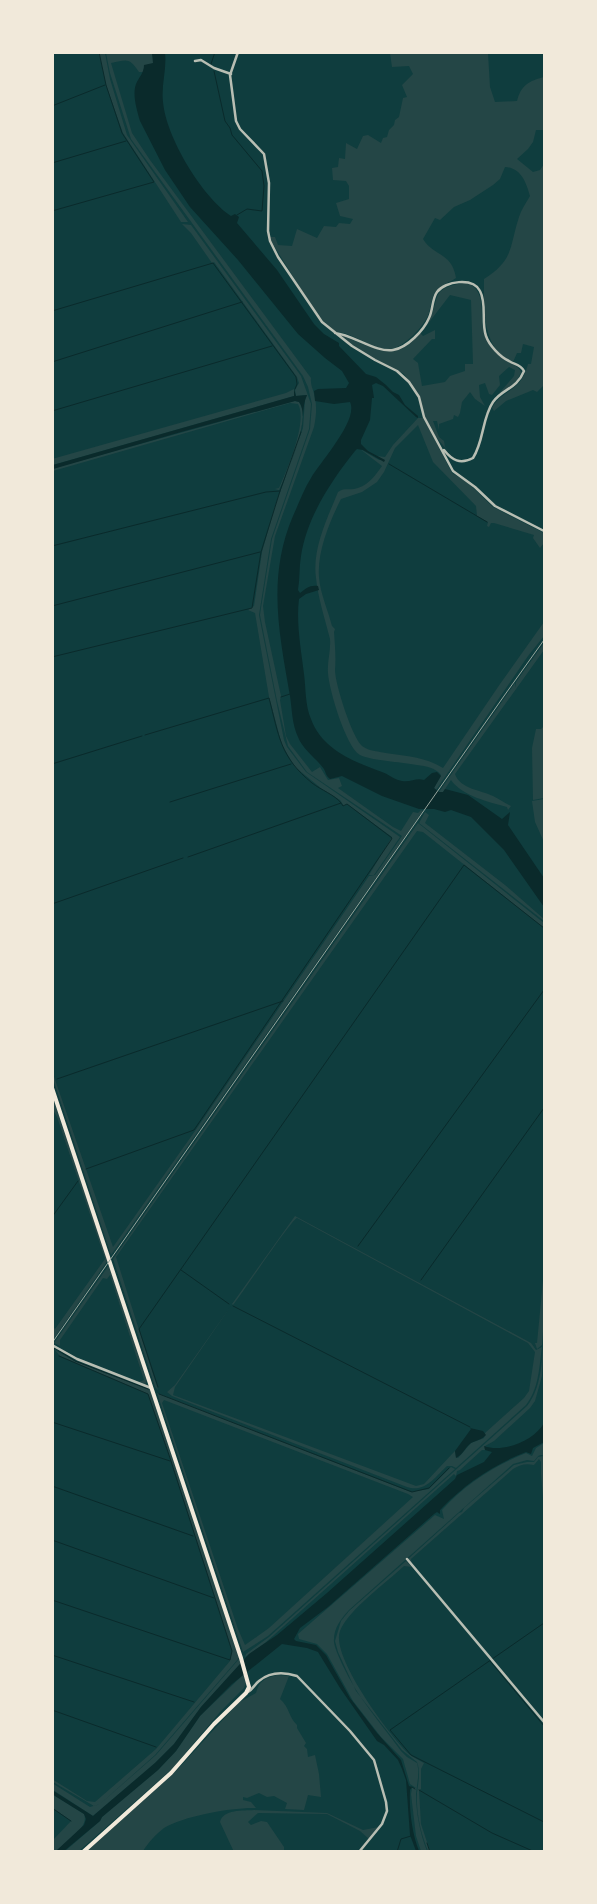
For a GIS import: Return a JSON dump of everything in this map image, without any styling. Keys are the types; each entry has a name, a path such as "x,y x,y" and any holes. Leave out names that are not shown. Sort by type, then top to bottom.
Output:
{"main road":[{"path":"53,1091 249,1687 246,1693 214,1724 171,1773 83,1852"}],"street":[{"path":"238,52 231,74 238,126 264,154 268,170 270,241 315,314 334,332 362,353 403,375 419,397 424,417 453,471 475,487 487,501 544,532"},
{"path":"196,61 201,60 214,68 231,74"},
{"path":"334,332 345,334 386,350 397,349 425,326 430,317 436,293 442,288 449,284 468,281 477,287 483,300 486,336 504,358 522,367 524,372 516,384 495,400 490,408 483,434 473,458 462,462 456,461 442,449"},
{"path":"52,1345 77,1359 152,1389"},
{"path":"407,1559 544,1722"},
{"path":"246,1693 260,1680 273,1674 285,1673 297,1676 350,1731 374,1760 387,1811 382,1824 359,1852"}],"shaded area":[{"path":"99,53 105,53 110,79 127,135 188,222 181,222 123,133 106,85"},
{"path":"106,53 152,53 154,63 144,69 143,72 139,72 133,64 127,61 111,63 132,133 311,378 316,405 314,427 275,536 263,606 281,696 286,736 312,772 320,767 328,780 339,778 342,786 338,788 393,827 401,831 413,812 423,811 111,1255 52,1071 113,1247 195,1131 369,876 375,875 402,836 307,772 288,746 260,615 272,539 310,429 312,404 308,387 303,376 131,139 110,73"},
{"path":"152,53 165,53 163,102 166,116 178,148 198,181 220,207 231,216 235,214 239,217 237,223 277,270 314,324 324,334 339,343 339,346 366,374 376,377 399,395 405,405 418,416 418,418 416,417 383,386 376,383 372,385 374,398 372,398 370,420 361,444 368,451 385,460 384,462 363,450 357,449 321,500 304,542 298,590 300,593 308,587 318,586 319,590 306,594 299,599 298,617 307,703 309,714 316,730 331,747 361,764 396,779 402,781 424,780 432,773 437,772 441,776 434,788 439,792 443,792 445,789 468,795 502,819 510,812 508,825 544,878 544,907 504,850 471,817 451,810 445,812 434,809 419,809 382,796 342,776 330,779 298,737 293,722 279,627 278,583 280,561 293,516 308,482 344,430 351,410 350,402 334,404 315,401 314,391 318,389 346,388 349,383 342,371 298,334 238,260 190,207 165,170 140,121 135,98 136,84 144,65 153,63"},
{"path":"390,53 488,53 490,87 495,102 517,101 526,84 544,77 543,130 536,130 533,142 517,159 533,172 540,170 544,164 544,385 537,392 533,390 506,401 494,411 492,408 496,402 516,386 525,373 528,364 531,364 534,347 523,344 521,353 517,353 513,362 495,348 486,326 484,279 501,266 506,259 520,214 530,196 525,181 519,173 505,167 500,179 493,185 470,200 454,207 440,220 435,218 423,239 427,245 451,263 456,278 436,291 429,313 423,324 413,335 396,348 383,349 349,335 335,332 323,321 310,304 271,241 270,237 275,237 278,245 292,246 297,229 317,238 324,226 336,227 339,223 350,224 353,219 340,216 336,203 349,199 349,186 346,181 333,180 332,168 338,167 339,158 345,159 346,143 357,149 363,136 368,135 381,143 383,138 387,137 395,120 399,117 403,98 407,97 402,85 413,74 409,66 392,67"},
{"path":"182,224 191,225 301,376 311,404 309,429 271,539 259,615 287,747 306,772 400,837 374,875 369,875 392,837 347,804 344,806 340,800 322,789 295,767 282,745 269,697 255,613 248,610 254,606 262,552 275,506 303,428 307,395 296,396 295,390 299,383 297,377 214,262 212,263 191,233"},
{"path":"468,282 479,294 484,331 491,344 505,360 518,367 521,372 517,381 495,398 514,376 515,370 509,367 499,376 500,385 492,395 489,394 485,383 479,385 480,397 485,406 475,399 470,392 462,402 458,417 454,415 453,419 439,424 439,430 437,421 433,421 439,437 444,441 445,447 455,459 435,436 425,417 419,397 404,374 362,352 337,334 374,348 388,351 404,345 419,332 423,336 435,330 435,339 432,339 413,359 418,363 422,386 445,382 450,376 465,371 465,364 473,364 471,300 450,295 427,325 441,291 447,287"},
{"path":"294,389 294,396 53,465 52,459 286,393"},
{"path":"294,389 296,396 307,395 303,418 301,406 299,402 295,401 53,469 53,465 294,396"},
{"path":"295,401 299,402 302,410 300,432 297,446 279,490 275,489 279,488 283,480 298,433 300,412 298,404 290,403 53,471 52,469 65,465"},
{"path":"418,418 424,418 452,473 467,482 493,507 544,533 544,543 540,548 533,538 534,535 494,523 491,523 489,527 487,526 488,522 477,516 476,506 433,462 418,425 395,448 384,472 377,482 362,492 341,499 325,536 320,557 319,577 322,595 332,626 335,629 336,677 349,722 358,741 362,746 371,750 421,759 443,768 544,622 544,636 528,656 436,790 434,788 441,775 434,769 365,757 355,750 349,741 339,717 329,681 330,639 318,593 315,567 321,534 338,492 363,486 382,466 360,449 379,460 384,460 377,456 385,457 393,445"},
{"path":"544,643 544,650 455,774 461,783 466,786 493,796 511,806 508,810 507,807 476,798 456,786 451,780 443,792 439,792 515,683 515,688 516,682"},
{"path":"544,726 544,798 533,800 532,748 536,729 541,729"},
{"path":"544,799 544,842 535,822 532,801"},
{"path":"425,812 429,815 425,823 505,885 544,921 419,823"},
{"path":"418,823 544,923 544,928 423,832 417,831 116,1257 158,1390 155,1387 113,1259"},
{"path":"53,1098 108,1260 53,1340 53,1327 55,1329 105,1259 53,1110"},
{"path":"295,1216 531,1343 536,1350 542,1347 536,1385 526,1405 456,1468 447,1466 424,1486 419,1488 407,1487 172,1396 167,1392 175,1385 231,1306 175,1387 173,1395 416,1486 424,1484 455,1451 458,1458 471,1443 484,1438 485,1433 524,1398 529,1391 535,1352 528,1343 297,1218 233,1305"},
{"path":"109,1265 147,1381 145,1384 139,1382 144,1380 110,1275 107,1279 103,1278 60,1340 60,1346 54,1343"},
{"path":"544,1270 542,1345 537,1349 535,1343 537,1343"},
{"path":"544,1331 542,1376 535,1401 530,1408 494,1441 485,1446 485,1450 482,1450 457,1471 456,1476 454,1474 265,1643 245,1657 246,1654 269,1637 527,1406 539,1380"},
{"path":"55,1350 75,1361 150,1390 239,1658 155,1755 100,1804 94,1806 53,1782 52,1779 87,1801 95,1802 156,1749 230,1661 232,1651 148,1394 60,1356"},
{"path":"157,1393 411,1492 429,1489 451,1467 455,1469 268,1636 243,1652","holes":["164,1400 413,1497 269,1628 245,1645 162,1403"]},
{"path":"544,1423 544,1442 533,1448 531,1454 526,1452 514,1457 492,1468 471,1482 440,1510 440,1514 437,1512 434,1514 328,1607 300,1628 294,1639 316,1645 326,1655 350,1698 401,1760 409,1786 412,1787 410,1790 411,1813 414,1837 419,1851 416,1851 410,1835 406,1780 398,1760 384,1745 377,1741 340,1688 318,1652 307,1648 282,1644 232,1684 200,1716 176,1751 158,1770 64,1851 56,1851 84,1825 86,1819 84,1814 55,1796 52,1790 93,1816 155,1763 174,1744 201,1707 249,1654 277,1635 327,1593 455,1479 457,1475 484,1462 492,1452 485,1450 484,1446 500,1448 517,1444 533,1435"},
{"path":"470,1428 483,1431 486,1435 467,1446 461,1455 456,1458 455,1451"},
{"path":"544,1443 544,1456 539,1455 534,1461 527,1460 513,1464 349,1610 336,1629 334,1642 336,1650 348,1676 369,1709 401,1751 417,1763 417,1808 420,1830 427,1851 421,1851 416,1836 411,1794 412,1788 416,1788 410,1784 403,1759 381,1737 353,1701 327,1654 317,1644 299,1639 298,1634 435,1515 444,1519 442,1510 470,1484 514,1458 526,1453 532,1456 536,1448"},
{"path":"543,1456 544,1510 541,1462 539,1459 534,1465 528,1464 513,1469 411,1559 412,1564 408,1559 514,1465 534,1462 538,1457"},
{"path":"406,1561 412,1567 404,1566 351,1614 340,1631 339,1643 353,1677 377,1715 401,1746 410,1755 424,1763 421,1769 421,1789 419,1790 421,1824 430,1851 428,1851 425,1844 418,1816 417,1793 419,1774 417,1762 402,1750 356,1691 335,1641 341,1621 349,1611"},
{"path":"239,1659 241,1663 201,1707 174,1744 155,1763 93,1816 53,1790 52,1783 90,1807 100,1804 156,1755"},
{"path":"244,1674 246,1683 244,1688 220,1712 172,1769 79,1851 64,1852 158,1770 176,1751 200,1716"},
{"path":"277,1675 289,1676 280,1699 286,1706 306,1743 304,1746 307,1749 308,1757 315,1755 321,1797 308,1795 304,1810 285,1809 287,1803 274,1796 267,1797 259,1793 247,1798 243,1797 243,1800 251,1802 256,1808 209,1813 183,1820 164,1828 143,1851 85,1852 178,1769 238,1703 256,1693 263,1681"},
{"path":"52,1794 84,1814 85,1819 76,1834 56,1851 53,1851 53,1840 71,1821 53,1808"},
{"path":"254,1810 327,1813 363,1830 379,1827 369,1839 360,1831 327,1814 258,1813 248,1822 251,1825 261,1821 267,1822 284,1847 284,1851 234,1852 220,1822 229,1813"}],"waterway":[{"path":"52,211 154,182 122,133 106,85 99,52"},
{"path":"211,64 215,52"},
{"path":"214,71 225,121 232,135 262,171 264,186 262,211 247,209 237,215"},
{"path":"52,106 105,85"},
{"path":"52,163 126,141"},
{"path":"52,311 213,263 296,377 297,384 295,389"},
{"path":"52,362 242,302"},
{"path":"52,411 272,346"},
{"path":"52,657 252,608 261,552 301,432"},
{"path":"389,464 487,522"},
{"path":"52,546 266,492 280,491"},
{"path":"52,606 260,552"},
{"path":"281,697 290,694"},
{"path":"145,735 269,698 282,745 293,764 312,783 335,797 341,803 188,857"},
{"path":"52,764 142,736"},
{"path":"170,802 291,764"},
{"path":"86,1169 194,1130 392,838 347,804 343,806 341,803"},
{"path":"52,904 183,858"},
{"path":"158,1387 139,1329 464,865 544,928"},
{"path":"358,1246 544,990"},
{"path":"57,1079 283,1001"},
{"path":"421,1280 544,1108"},
{"path":"52,1217 78,1181"},
{"path":"181,1270 229,1304"},
{"path":"233,1306 470,1427"},
{"path":"52,1352 55,1348 75,1361 148,1389"},
{"path":"52,1600 230,1660 232,1651 148,1394 59,1356"},
{"path":"159,1394 412,1492 429,1488 449,1468"},
{"path":"52,1422 170,1461"},
{"path":"52,1486 193,1536"},
{"path":"52,1540 214,1598"},
{"path":"544,1623 390,1730 411,1755 544,1822"},
{"path":"52,1655 194,1702"},
{"path":"490,1661 544,1726"},
{"path":"52,1710 156,1747"},
{"path":"419,1790 492,1833 535,1852"},
{"path":"52,1808 71,1821"},
{"path":"397,1852 401,1839 411,1836"},
{"path":"427,1843 430,1852"}],"railway":[{"path":"52,1343 544,640"}]}
